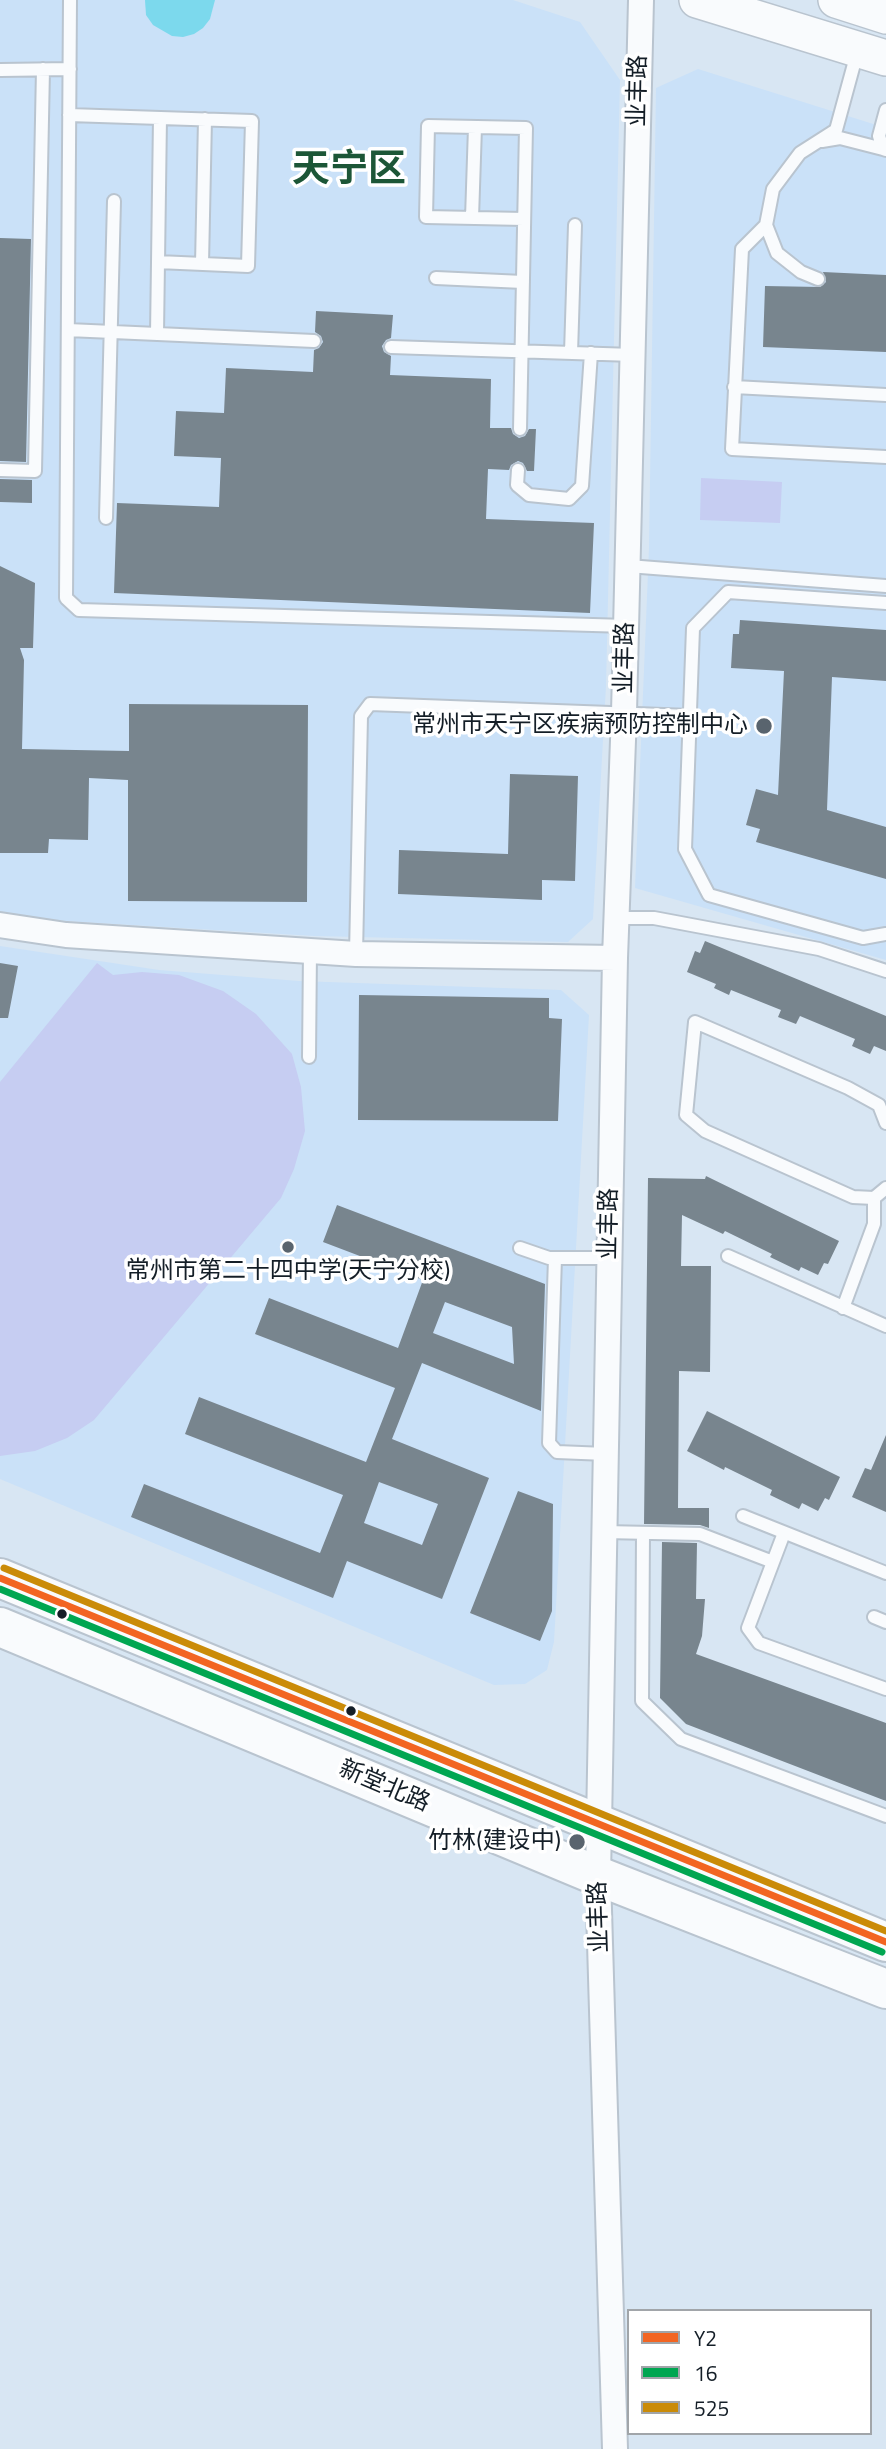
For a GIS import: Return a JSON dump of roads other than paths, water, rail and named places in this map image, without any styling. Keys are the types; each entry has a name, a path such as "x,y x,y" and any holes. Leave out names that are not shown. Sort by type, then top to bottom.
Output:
{"main road":[{"path":"697,0 872,53"},
{"path":"836,0 886,16"},
{"name":"新堂北路","path":"0,1578 886,1942"},
{"name":"新堂北路","path":"0,1627 598,1876 886,1989"}],"street":[{"name":"业丰路","path":"615,2449 598,1876 615,958 628,566 640,0"},
{"path":"0,925 66,935 356,954 615,958"}],"lane":[{"path":"70,0 66,598 79,610 626,626"},
{"path":"818,279 801,272 777,253 766,225 773,188 800,153 836,130 872,53"},
{"path":"0,470 35,471 43,69"},
{"path":"0,70 70,69"},
{"path":"884,150 878,136 886,110"},
{"path":"69,115 252,121 248,266 158,262"},
{"path":"157,334 160,118"},
{"path":"202,264 205,119"},
{"path":"520,429 526,128 428,126 426,217 524,219"},
{"path":"472,218 475,127"},
{"path":"816,142 840,138 884,150"},
{"path":"106,518 114,201"},
{"path":"571,353 575,225"},
{"path":"766,225 742,249 732,449 886,457"},
{"path":"436,278 523,282"},
{"path":"68,330 314,341"},
{"path":"391,347 633,355"},
{"path":"517,470 517,485 529,495 569,499 582,486 591,354"},
{"path":"734,387 886,395"},
{"path":"628,566 886,586"},
{"path":"886,603 728,592 693,628 685,849 709,895 863,938 886,934"},
{"path":"356,954 361,716 370,704 690,716"},
{"path":"617,918 654,918 820,949 886,971"},
{"path":"309,1057 310,951"},
{"path":"886,1123 882,1100 695,1022 686,1115 705,1131 853,1197 874,1198 886,1188"},
{"path":"843,1308 874,1224 874,1198"},
{"path":"520,1248 555,1258 610,1258"},
{"path":"727,1256 886,1326"},
{"path":"555,1258 549,1443 557,1452 606,1454"},
{"path":"743,1517 886,1573"},
{"path":"604,1532 701,1534 773,1562"},
{"path":"643,1533 642,1701 681,1739 886,1816"},
{"path":"784,1533 748,1628 759,1643 886,1689"}],"place":[{"name":"常州市天宁区疾病预防控制中心","path":"764,726"},
{"name":"常州市第二十四中学(天宁分校)","path":"288,1247"},
{"name":"竹林(建设中)","path":"577,1842"}],"district":[{"name":"天宁区","path":"349,172"}]}
